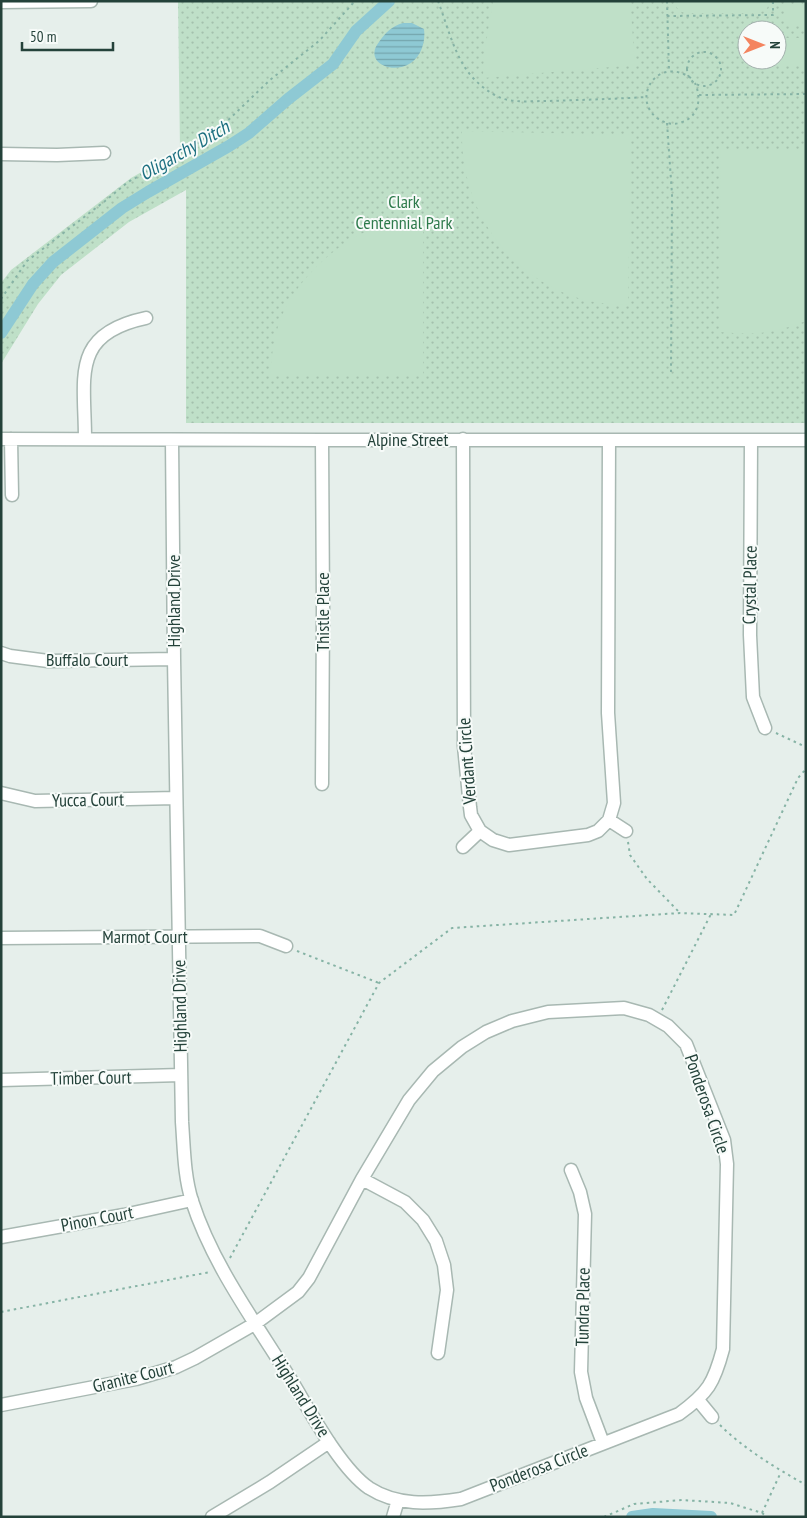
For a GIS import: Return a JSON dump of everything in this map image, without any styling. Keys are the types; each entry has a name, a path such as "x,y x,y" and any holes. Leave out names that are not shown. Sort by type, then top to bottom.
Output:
{"street":[{"path":"1,2 91,1"},
{"path":"1,154 58,155 104,153"},
{"path":"85,439 85,369 88,355 96,342 106,332 127,322 146,318"},
{"name":"Alpine Street","path":"12,495 6,439 806,440"},
{"name":"Verdant Circle","path":"463,439 464,746 471,815 480,831"},
{"name":"Highland Drive","path":"172,440 182,1122 186,1169 192,1200 207,1239 232,1288 330,1442 353,1473 369,1487 398,1500"},
{"name":"Thistle Place","path":"322,440 322,784"},
{"path":"464,847 480,831 493,840 509,845 588,835 598,831 609,820 614,803 608,713 608,440"},
{"name":"Crystal Place","path":"751,440 750,644 753,697 765,728"},
{"name":"Buffalo Court","path":"1,653 48,661 174,659"},
{"name":"Yucca Court","path":"1,794 35,801 176,798"},
{"path":"609,820 626,831"},
{"name":"Marmot Court","path":"1,938 260,936 286,946"},
{"name":"Ponderosa Circle","path":"256,1323 298,1292 310,1278 362,1179 409,1100 433,1071 462,1047 486,1032 512,1021 548,1012 624,1008 649,1015 668,1026 686,1044 724,1140 727,1164 723,1349 717,1371 709,1387 698,1400 679,1414 461,1498 433,1503 398,1500"},
{"name":"Timber Court","path":"1,1080 181,1075"},
{"name":"Tundra Place","path":"571,1170 580,1192 585,1214 581,1372 586,1398 603,1443"},
{"path":"362,1179 405,1202 423,1220 436,1241 444,1265 447,1290 438,1353"},
{"name":"Pinon Court","path":"1,1237 124,1215 192,1200"},
{"name":"Granite Court","path":"1,1405 136,1379 176,1367 256,1323"},
{"path":"698,1400 712,1417"},
{"path":"212,1517 270,1482 330,1442"},
{"path":"394,1517 398,1500"}],"path":[{"path":"1,299 26,261 128,182 195,145 223,125 270,80 319,41 355,1"},
{"path":"438,1 465,68 491,93 502,98 528,101 647,97"},
{"path":"667,1 669,72"},
{"path":"667,16 773,16 773,1"},
{"path":"691,78 688,68 691,58 700,52 710,53 719,60 721,70 716,80 706,85 700,85 682,73 669,72 656,76 650,83 647,92 649,108 654,116 660,121 677,124 692,116 697,109 699,95 695,82"},
{"path":"699,95 806,94"},
{"path":"667,123 672,194 672,372"},
{"path":"765,728 806,747"},
{"path":"1,1312 223,1270 379,983 452,928 680,913 734,915 798,778 806,769"},
{"path":"626,831 630,855 647,879 680,913"},
{"path":"657,1020 711,914"},
{"path":"286,946 379,983"},
{"path":"712,1417 731,1436 781,1472 806,1485"},
{"path":"762,1513 781,1472"},
{"path":"604,1517 634,1504 682,1500 730,1503 762,1513 767,1517"}],"green space":[{"name":"Clark Centennial Park","path":"178,1 806,1 806,423 186,423 186,190 129,222 61,275 38,304 1,364 1,283 11,270 131,178 180,150"},
{"path":"493,1 630,1 635,65 483,78 484,55"},
{"path":"674,1 771,1 766,10 757,13 689,13 679,10"},
{"path":"786,6 806,6 806,26 787,26"},
{"path":"787,38 806,38 806,66 787,66"},
{"path":"462,131 631,135 628,305 594,302 575,297 550,286 527,271 508,253 491,233 478,210 469,185 463,158"},
{"path":"721,149 806,150 806,321 773,331 719,332"},
{"path":"423,221 423,374 270,374 275,340 282,315 293,294 326,258 339,247 367,231 386,225"}],"water":[{"path":"403,23 412,23 424,29 422,48 416,59 407,65 398,68 381,64 376,58 375,51 379,42 389,30"}],"waterway":[{"name":"Oligarchy Ditch","path":"1,333 33,284 53,262 122,208 249,133 288,99 333,64 356,31 389,1"},
{"path":"632,1517 653,1514 711,1517"}]}
